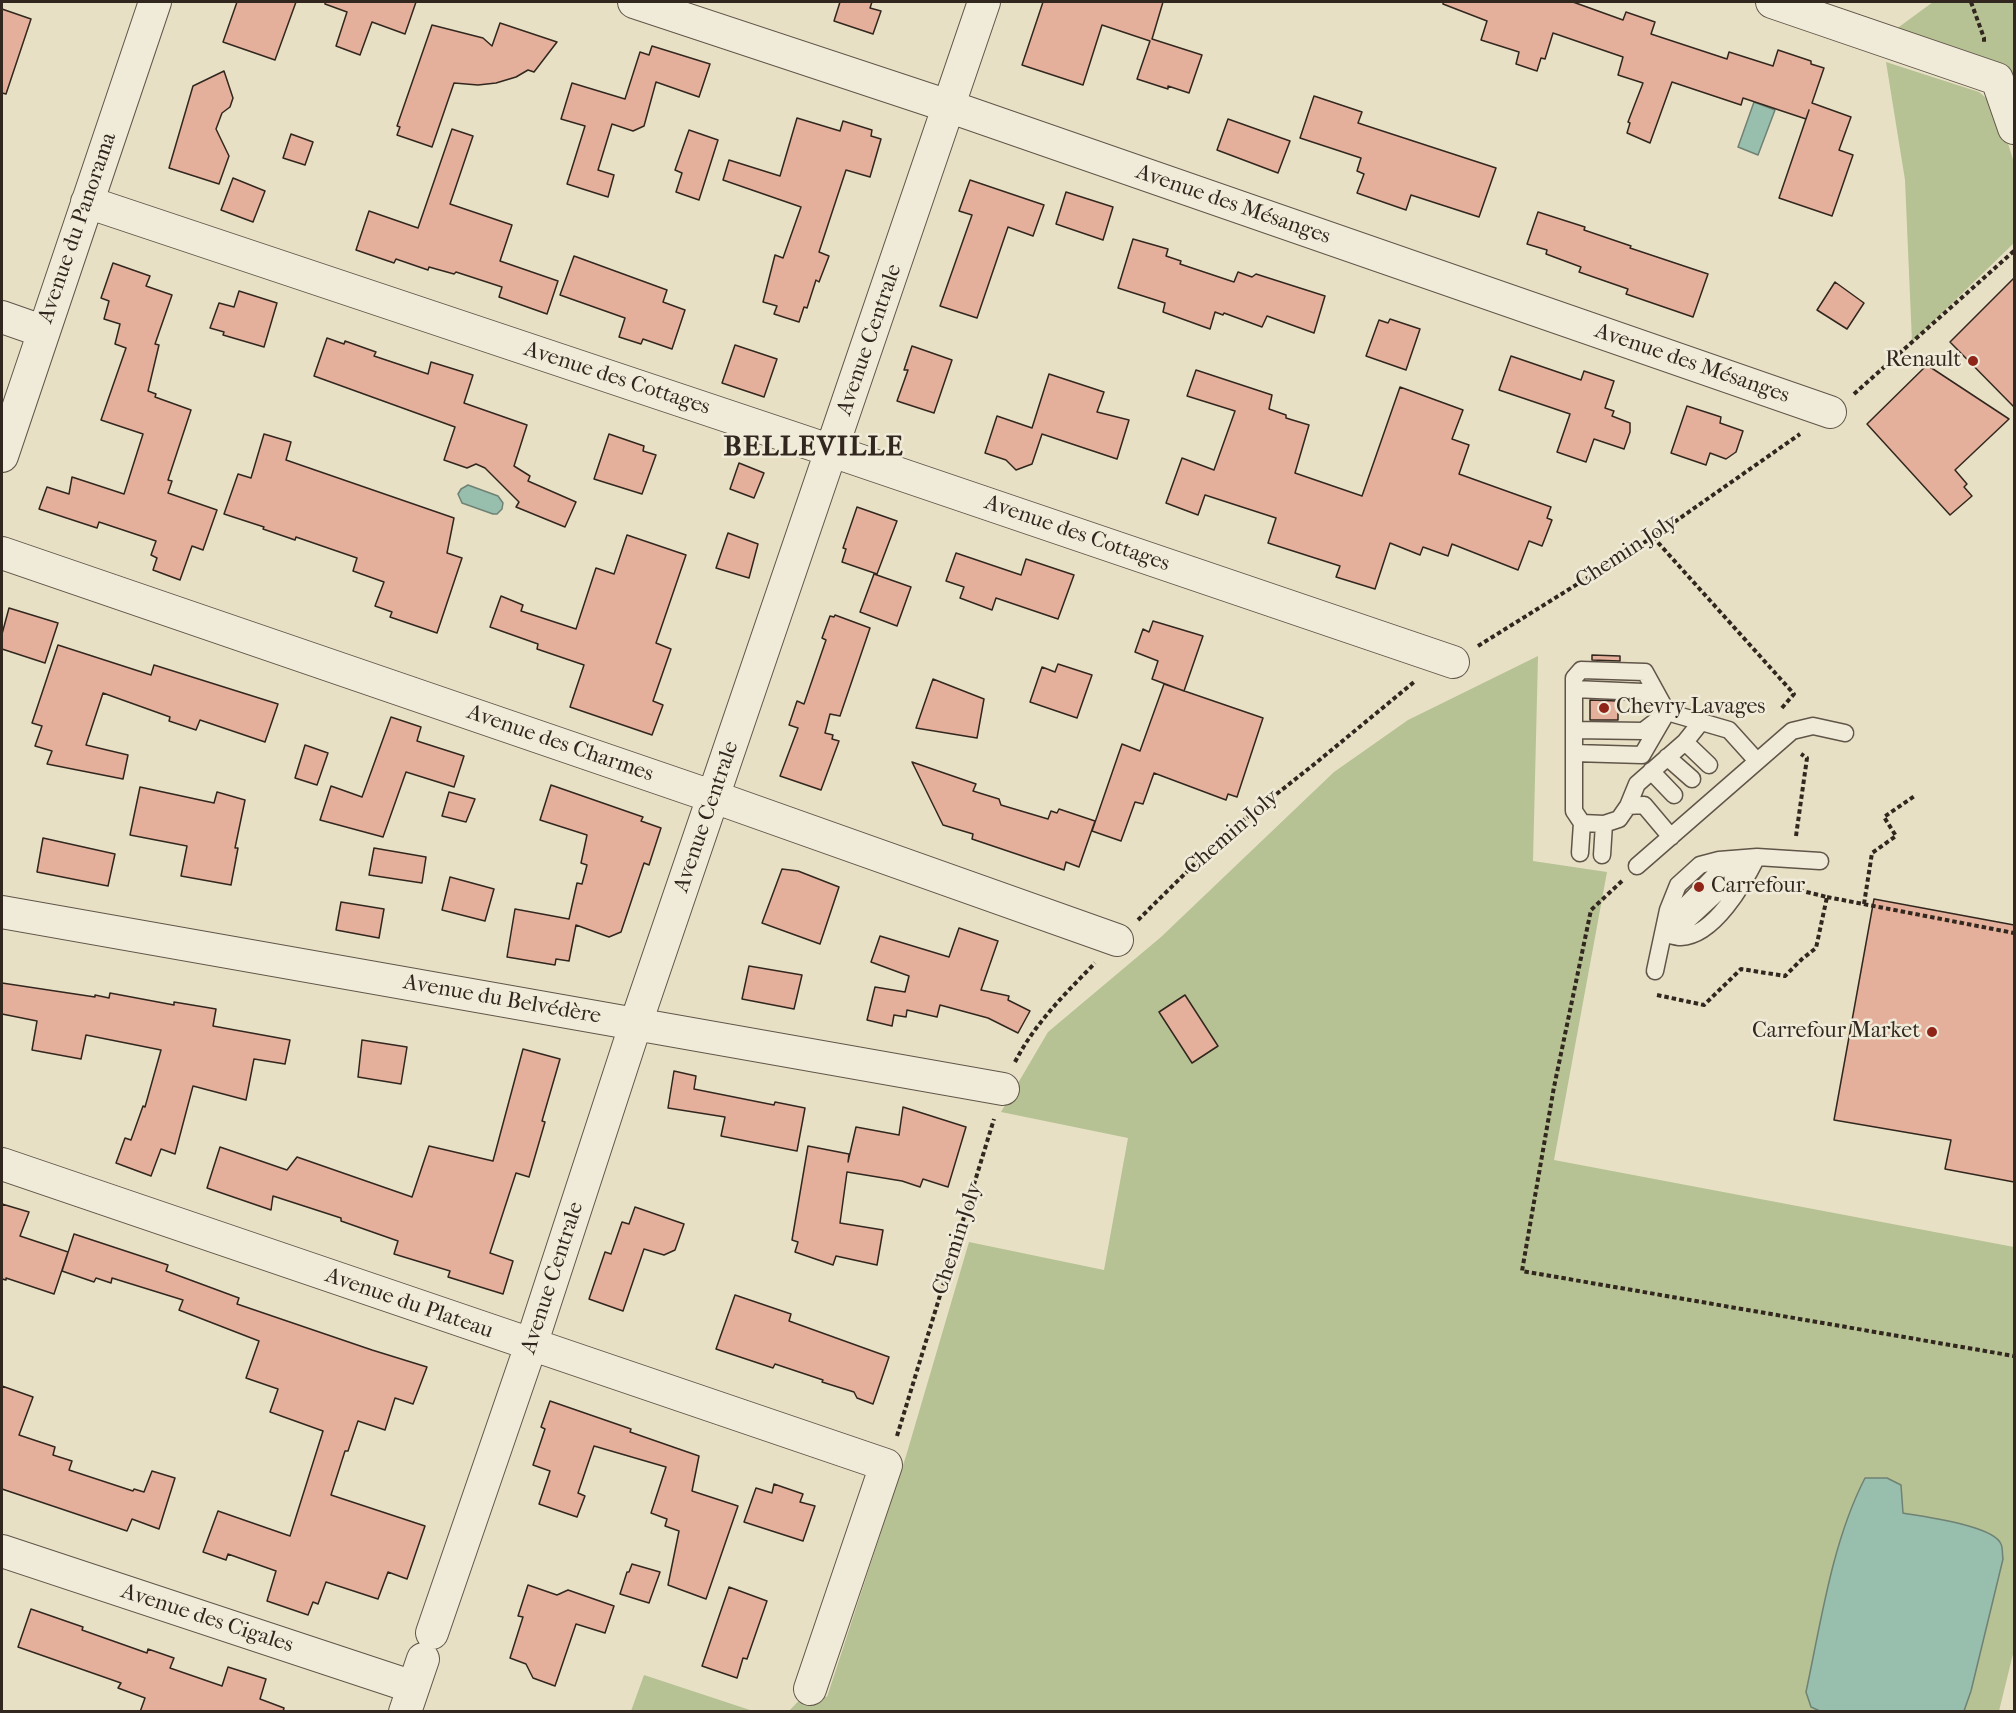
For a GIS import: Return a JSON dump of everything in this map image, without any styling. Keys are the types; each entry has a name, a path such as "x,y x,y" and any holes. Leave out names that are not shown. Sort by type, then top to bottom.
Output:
{"street":[{"name":"Avenue du Panorama","path":"2,456 42,331 155,2"},
{"name":"Avenue des Mésanges","path":"634,2 948,106 1830,412"},
{"name":"Avenue Centrale","path":"418,1673 531,1345 636,1023 984,2"},
{"path":"1772,2 1997,79 2014,128"},
{"name":"Avenue des Cottages","path":"87,202 1453,662"},
{"path":"2,317 42,331"},
{"name":"Avenue des Charmes","path":"2,553 714,797 1117,940"},
{"name":"Avenue du Belvédère","path":"2,912 1003,1089"},
{"name":"Avenue du Plateau","path":"2,1164 886,1465"},
{"path":"810,1689 886,1465"},
{"name":"Avenue des Cigales","path":"2,1551 418,1673"}],"lane":[{"path":"1580,853 1582,823 1574,811 1574,689 1643,692 1668,712 1729,730 1757,761"},
{"path":"1574,730 1643,731 1668,712"},
{"path":"1574,753 1642,755 1668,712"},
{"path":"1582,823 1604,824 1618,819 1628,806 1637,784 1685,742 1701,722"},
{"path":"1637,866 1792,731 1813,726 1845,733"},
{"path":"1685,742 1708,765"},
{"path":"1667,757 1692,779"},
{"path":"1651,771 1674,795"},
{"path":"1628,806 1644,805 1671,837"},
{"path":"1602,855 1604,824"},
{"path":"1663,933 1681,937 1698,933 1732,901 1757,857"},
{"path":"1655,971 1668,910 1678,885 1700,865 1719,860 1757,857 1820,861"}],"path":[{"path":"1971,2 1984,38 1985,48"},
{"name":"Chemin Joly","path":"886,1465 1003,1089 1024,1044 1046,1014 1117,940 1221,838 1413,682 1453,662 1653,537 1830,412 1852,396 2014,251"},
{"path":"1653,537 1794,694 1779,711"},
{"path":"1795,750 1806,758 1786,887 2014,933"},
{"path":"1864,904 1872,853 1896,836 1884,817 1916,795"},
{"path":"1637,866 1591,910 1554,1087 1522,1271 2014,1356"},
{"path":"1651,994 1704,1005 1741,969 1785,976 1816,948 1827,897"}],"shaded area":[{"path":"1933,2 2014,2 2014,82 1888,35"},
{"path":"1886,62 1979,92 1997,107 2014,163 2014,243 1912,342 1905,180"},
{"path":"1754,102 1775,110 1758,155 1738,147"},
{"path":"468,485 498,496 503,503 502,509 497,514 493,514 462,503 458,494"},
{"path":"1538,656 1533,861 1607,872 1554,1160 2014,1247 2014,1650 1999,1711 788,1712 810,1689 827,1697 906,1456 969,1242 1104,1270 1128,1138 1001,1112 1048,1032 1161,937 1334,772 1408,720"},
{"path":"1865,1478 1887,1478 1901,1485 1903,1513 1972,1527 1995,1537 2001,1544 2003,1559 1971,1691 1964,1711 1822,1712 1811,1707 1806,1692 1829,1583 1844,1529"},
{"path":"644,1675 753,1711 631,1711"}],"building":[{"path":"237,2 296,2 275,60 223,42"},
{"path":"325,2 416,2 405,34 372,22 360,55 336,46 347,12 325,4"},
{"path":"840,2 872,2 870,8 881,11 873,34 834,21"},
{"path":"1043,2 1163,2 1152,39 1202,55 1189,93 1137,79 1150,41 1102,25 1083,85 1022,65"},
{"path":"1443,2 1573,2 1623,20 1626,12 1655,22 1651,34 1727,59 1729,52 1773,66 1778,50 1824,68 1812,103 1851,117 1839,150 1853,155 1832,216 1779,198 1806,119 1743,98 1741,105 1672,82 1650,143 1627,133 1630,123 1628,122 1643,83 1618,75 1623,57 1553,33 1545,59 1541,58 1537,71 1516,64 1519,52 1481,40 1487,21 1443,4"},
{"path":"2,9 31,19 6,94 2,93"},
{"path":"500,23 557,42 534,72 528,70 516,77 496,83 478,85 454,83 432,147 397,135 400,127 397,126 432,25 483,38 492,46"},
{"path":"652,46 710,64 699,97 656,82 644,126 633,131 612,124 598,170 614,175 608,197 567,184 585,126 561,119 572,83 625,99 640,52 649,55"},
{"path":"224,71 233,98 230,107 222,113 216,129 229,156 219,184 169,168 193,86"},
{"path":"1314,96 1362,112 1358,123 1496,168 1479,217 1411,195 1406,210 1357,193 1364,174 1357,171 1361,158 1300,138"},
{"path":"797,118 840,131 843,121 872,130 871,136 881,139 870,177 846,170 819,252 829,256 819,282 816,280 807,308 804,307 799,322 774,314 777,306 763,302 775,255 783,258 801,207 723,180 729,160 780,176"},
{"path":"1228,119 1290,141 1278,173 1217,150"},
{"path":"452,129 473,136 450,204 512,225 500,261 558,281 547,314 499,297 502,287 456,272 454,274 429,267 428,270 396,259 394,263 356,250 369,211 418,228"},
{"path":"689,130 718,140 699,200 676,192 682,173 675,170"},
{"path":"291,134 313,142 305,165 283,158"},
{"path":"233,178 265,191 253,222 221,210"},
{"path":"970,180 1044,205 1033,236 1008,227 977,318 940,306 972,215 959,211"},
{"path":"1066,192 1113,207 1103,240 1056,224"},
{"path":"1538,212 1585,227 1584,230 1631,246 1630,248 1708,274 1693,317 1626,294 1628,289 1579,272 1581,267 1546,254 1547,250 1527,244"},
{"path":"1133,239 1168,249 1166,256 1181,261 1180,264 1234,282 1238,272 1252,277 1256,274 1325,296 1314,333 1267,316 1262,327 1215,312 1210,329 1163,312 1165,303 1118,288"},
{"path":"574,256 667,290 663,302 685,310 672,349 643,339 641,344 619,337 625,318 560,295"},
{"path":"113,263 150,276 146,286 172,295 155,344 159,345 148,391 156,394 155,397 191,410 168,480 172,481 168,493 217,510 203,550 192,546 180,580 153,570 157,558 151,555 156,541 99,522 97,528 39,509 47,487 69,494 72,477 124,494 143,434 101,420 126,348 115,344 120,324 104,319 109,301 101,298"},
{"path":"2014,278 2014,407 1950,342"},
{"path":"1835,282 1864,303 1847,329 1817,310"},
{"path":"239,291 277,303 264,347 223,335 224,332 210,328 219,303 234,307"},
{"path":"1390,319 1420,329 1406,370 1366,356 1379,320 1388,323"},
{"path":"327,338 344,344 345,341 376,352 374,356 428,374 431,362 473,375 464,403 527,425 514,466 530,476 528,481 576,502 565,527 516,507 519,502 485,468 476,464 467,468 444,460 455,427 314,376"},
{"path":"735,345 777,359 764,397 722,383"},
{"path":"912,346 952,360 934,413 897,401 908,370 904,370"},
{"path":"1511,356 1581,380 1584,371 1614,381 1605,408 1614,411 1612,416 1630,423 1630,432 1624,449 1594,439 1586,462 1557,452 1570,414 1499,390"},
{"name":"Renault","path":"1927,365 2009,419 1955,470 1967,484 1964,487 1972,496 1950,515 1867,424"},
{"path":"1196,370 1272,395 1269,409 1286,415 1286,418 1309,425 1295,473 1362,496 1400,387 1463,410 1452,439 1469,445 1459,474 1551,507 1547,518 1552,520 1542,546 1529,541 1518,570 1452,544 1448,556 1423,547 1420,555 1390,543 1375,589 1336,577 1340,566 1268,543 1276,518 1205,495 1198,515 1166,503 1182,458 1214,470 1235,411 1187,396"},
{"path":"1049,374 1104,392 1097,412 1129,420 1117,459 1042,434 1032,464 1016,470 1006,460 985,453 997,416 1032,428"},
{"path":"1687,406 1721,417 1720,423 1743,431 1736,452 1726,459 1710,453 1706,465 1671,453"},
{"path":"264,434 291,442 286,460 454,518 447,553 462,558 437,633 390,617 392,612 375,606 384,582 353,571 357,558 296,537 295,540 224,514 238,474 251,478"},
{"path":"609,434 644,446 643,451 656,455 642,494 594,479"},
{"path":"739,463 764,473 754,498 730,489"},
{"path":"857,507 897,521 877,574 842,562 846,549 843,548"},
{"path":"728,533 758,544 749,578 716,568"},
{"path":"627,535 686,555 656,643 671,649 653,701 663,705 652,735 570,707 584,665 537,649 538,644 490,627 501,596 523,605 521,611 576,629 596,568 614,574"},
{"path":"956,553 1021,575 1026,559 1074,575 1058,619 996,598 992,610 960,598 964,587 946,581"},
{"path":"874,574 911,587 897,626 860,612"},
{"path":"9,608 58,623 45,663 2,649 2,634"},
{"path":"835,615 870,628 840,716 830,714 825,733 833,735 832,739 839,741 821,790 780,776 798,728 789,725 797,701 804,704 826,640 822,638 830,616"},
{"path":"1153,621 1203,636 1184,691 1152,679 1158,661 1135,652 1143,629 1149,632"},
{"path":"58,645 151,675 154,665 278,704 265,742 200,720 196,730 169,721 170,717 103,693 86,745 128,755 123,779 47,764 52,751 35,746 42,726 32,723"},
{"path":"1592,655 1620,656 1620,661 1592,660"},
{"path":"1058,664 1092,675 1077,718 1030,702 1042,667 1055,672"},
{"path":"933,679 984,699 977,738 916,728"},
{"path":"1164,684 1263,718 1237,797 1228,794 1226,800 1154,773 1143,804 1135,802 1121,841 1092,831 1122,744 1140,751"},
{"path":"1590,700 1618,701 1618,720 1590,720"},
{"path":"391,717 421,727 417,741 464,756 454,787 406,772 383,837 320,820 331,786 362,797"},
{"path":"305,745 328,753 317,785 295,778"},
{"path":"912,762 976,784 973,791 999,799 1001,805 1048,819 1051,811 1057,813 1059,809 1095,821 1079,867 1066,862 1064,870 972,839 973,834 943,825"},
{"path":"551,785 643,817 641,821 661,828 649,865 644,863 621,932 609,937 576,925 569,961 556,959 555,965 507,957 515,909 569,919 577,883 582,884 587,865 581,863 587,835 540,820"},
{"path":"140,787 214,803 217,792 245,800 235,848 238,848 231,885 181,876 187,846 130,835"},
{"path":"449,792 475,799 466,822 442,816"},
{"path":"43,838 115,854 108,886 37,872"},
{"path":"374,848 426,857 422,883 369,875"},
{"path":"782,869 798,871 839,887 820,944 762,923"},
{"path":"450,877 494,889 485,921 442,910"},
{"name":"Carrefour Market","path":"1874,899 2014,925 2014,1182 1945,1169 1951,1140 1834,1120"},
{"path":"341,902 384,909 379,938 336,930"},
{"path":"959,928 998,941 981,990 1009,996 1008,1000 1030,1011 1018,1033 988,1018 940,1005 937,1017 907,1010 906,1017 894,1015 892,1026 867,1020 875,987 905,992 909,976 871,962 880,936 949,957"},
{"path":"749,966 802,975 794,1009 742,999"},
{"path":"2,983 95,997 95,995 109,998 110,993 174,1005 174,1002 216,1009 213,1026 290,1040 285,1064 254,1059 246,1100 193,1086 175,1154 161,1149 151,1176 116,1163 125,1138 131,1140 143,1106 145,1107 161,1050 86,1035 81,1059 32,1050 37,1021 2,1014"},
{"path":"1185,995 1218,1046 1192,1063 1159,1012"},
{"path":"362,1040 407,1047 401,1084 358,1077"},
{"path":"523,1049 560,1059 529,1177 516,1173 490,1253 513,1261 503,1294 448,1277 450,1271 394,1254 398,1241 341,1221 341,1218 273,1196 271,1210 207,1188 220,1147 287,1170 297,1157 412,1197 429,1146 493,1161"},
{"path":"674,1071 696,1076 694,1089 774,1105 775,1102 805,1108 797,1151 721,1136 725,1117 668,1108"},
{"path":"903,1107 966,1127 948,1187 923,1179 920,1187 902,1181 847,1172 840,1223 883,1230 877,1265 836,1256 833,1265 795,1252 798,1242 792,1240 808,1146 849,1154 848,1162 856,1127 899,1135"},
{"path":"2,1204 29,1212 20,1236 68,1252 54,1294 6,1278 6,1280 2,1279"},
{"path":"635,1207 684,1224 675,1250 664,1255 644,1249 623,1311 589,1299 605,1252 611,1254 622,1222 629,1224"},
{"path":"74,1234 168,1265 166,1271 239,1298 237,1304 427,1367 413,1404 395,1398 385,1430 358,1421 348,1451 345,1451 331,1495 425,1526 407,1579 388,1572 378,1599 326,1582 318,1604 313,1602 308,1615 267,1601 276,1571 228,1554 226,1560 203,1552 218,1511 290,1536 323,1431 270,1412 278,1389 246,1378 259,1341 179,1310 183,1300 112,1278 111,1283 96,1278 94,1282 62,1271"},
{"path":"735,1295 791,1314 789,1321 889,1357 873,1404 857,1398 854,1392 822,1382 823,1380 775,1364 773,1368 716,1349"},
{"path":"2,1386 33,1397 19,1435 55,1447 53,1455 72,1461 69,1470 133,1491 134,1489 144,1492 152,1471 175,1478 159,1529 132,1519 127,1531 2,1489"},
{"path":"550,1401 699,1456 692,1491 738,1506 706,1599 668,1585 679,1531 665,1526 667,1519 651,1513 666,1467 594,1446 578,1493 585,1496 577,1517 539,1504 550,1471 533,1465 545,1429 541,1427"},
{"path":"774,1484 803,1494 800,1502 815,1506 803,1541 744,1522 756,1488 772,1493"},
{"path":"632,1564 660,1572 649,1603 620,1594"},
{"path":"528,1585 557,1595 568,1590 614,1606 605,1633 576,1624 555,1686 533,1678 526,1664 510,1658 523,1617 518,1616"},
{"path":"729,1587 767,1601 747,1659 743,1658 737,1678 702,1666"},
{"path":"31,1609 147,1653 148,1649 174,1658 170,1668 222,1686 228,1667 266,1679 260,1699 284,1708 283,1712 140,1712 145,1698 118,1688 121,1683 18,1647"}],"place":[{"name":"Renault","path":"1973,361"},
{"name":"Chevry Lavages","path":"1604,708"},
{"name":"Carrefour","path":"1699,887"},
{"name":"Carrefour Market","path":"1932,1032"}],"district":[{"name":"BELLEVILLE","path":"814,448"}]}
